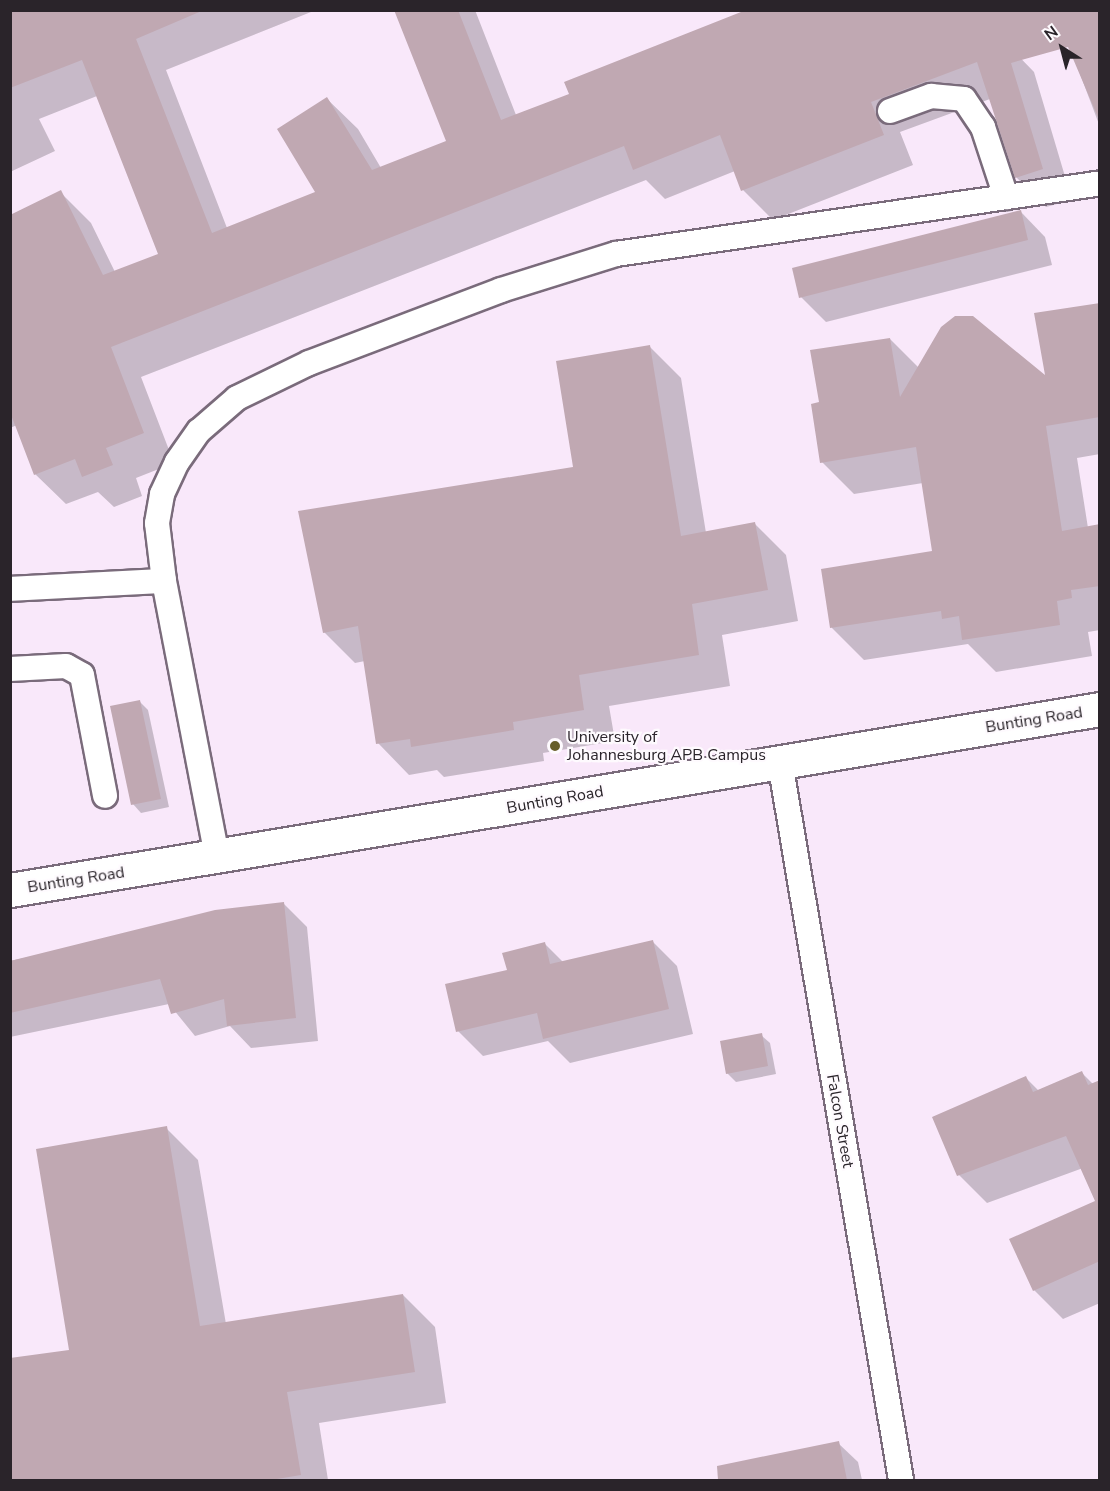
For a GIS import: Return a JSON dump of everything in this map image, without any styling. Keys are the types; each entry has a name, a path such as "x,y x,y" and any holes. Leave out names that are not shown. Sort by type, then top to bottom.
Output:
{"street":[{"name":"Bunting Road","path":"10,890 1100,709"}],"lane":[{"path":"890,111 932,96 964,99 983,127 1006,197"},
{"path":"217,857 164,581 157,523 162,494 177,462 200,431 237,398 309,363 501,290 616,254 1100,183"},
{"path":"10,589 164,581"},
{"path":"10,669 66,666 82,675 105,796"},
{"name":"Falcon Street","path":"780,762 901,1480"}],"building":[{"path":"10,10 204,10 136,39 212,233 315,192 277,129 327,97 372,170 446,141 394,10 458,10 501,120 569,94 564,82 746,10 1100,10 1100,122 1068,47 1011,63 1043,169 1015,178 977,62 871,102 884,135 741,191 720,135 633,170 624,146 111,347 144,433 106,448 113,465 82,477 75,459 34,475 10,412 10,215 61,190 103,275 158,254 82,60 10,88"},
{"path":"1021,210 1028,240 799,298 792,268"},
{"path":"1100,303 1100,417 1046,426 1062,531 1100,524 1100,586 1071,590 1072,598 1057,601 1060,625 962,640 959,616 942,619 941,611 830,628 821,569 932,551 916,447 820,463 811,404 819,402 810,350 890,338 900,397 941,327 955,316 973,316 1045,375 1034,313"},
{"path":"650,345 681,536 755,522 768,590 692,604 699,655 579,675 584,710 513,722 514,730 411,747 410,739 376,744 358,626 323,633 298,511 573,467 556,361"},
{"path":"140,700 161,799 131,805 110,706"},
{"path":"284,902 296,1018 227,1026 224,999 171,1014 160,979 10,1013 10,961 215,910"},
{"path":"653,940 669,1009 543,1039 537,1013 456,1032 445,984 507,970 502,953 545,942 550,964"},
{"path":"762,1033 768,1066 726,1074 720,1041"},
{"path":"1082,1071 1088,1085 1100,1080 1100,1261 1033,1291 1009,1239 1095,1201 1066,1136 957,1176 932,1117 1026,1076 1033,1092"},
{"path":"167,1126 200,1326 403,1294 415,1372 287,1392 301,1475 271,1480 10,1480 10,1358 69,1350 36,1149"},
{"path":"839,1441 847,1480 718,1480 717,1466"}],"place":[{"name":"University of Johannesburg APB Campus","path":"555,746"}]}
